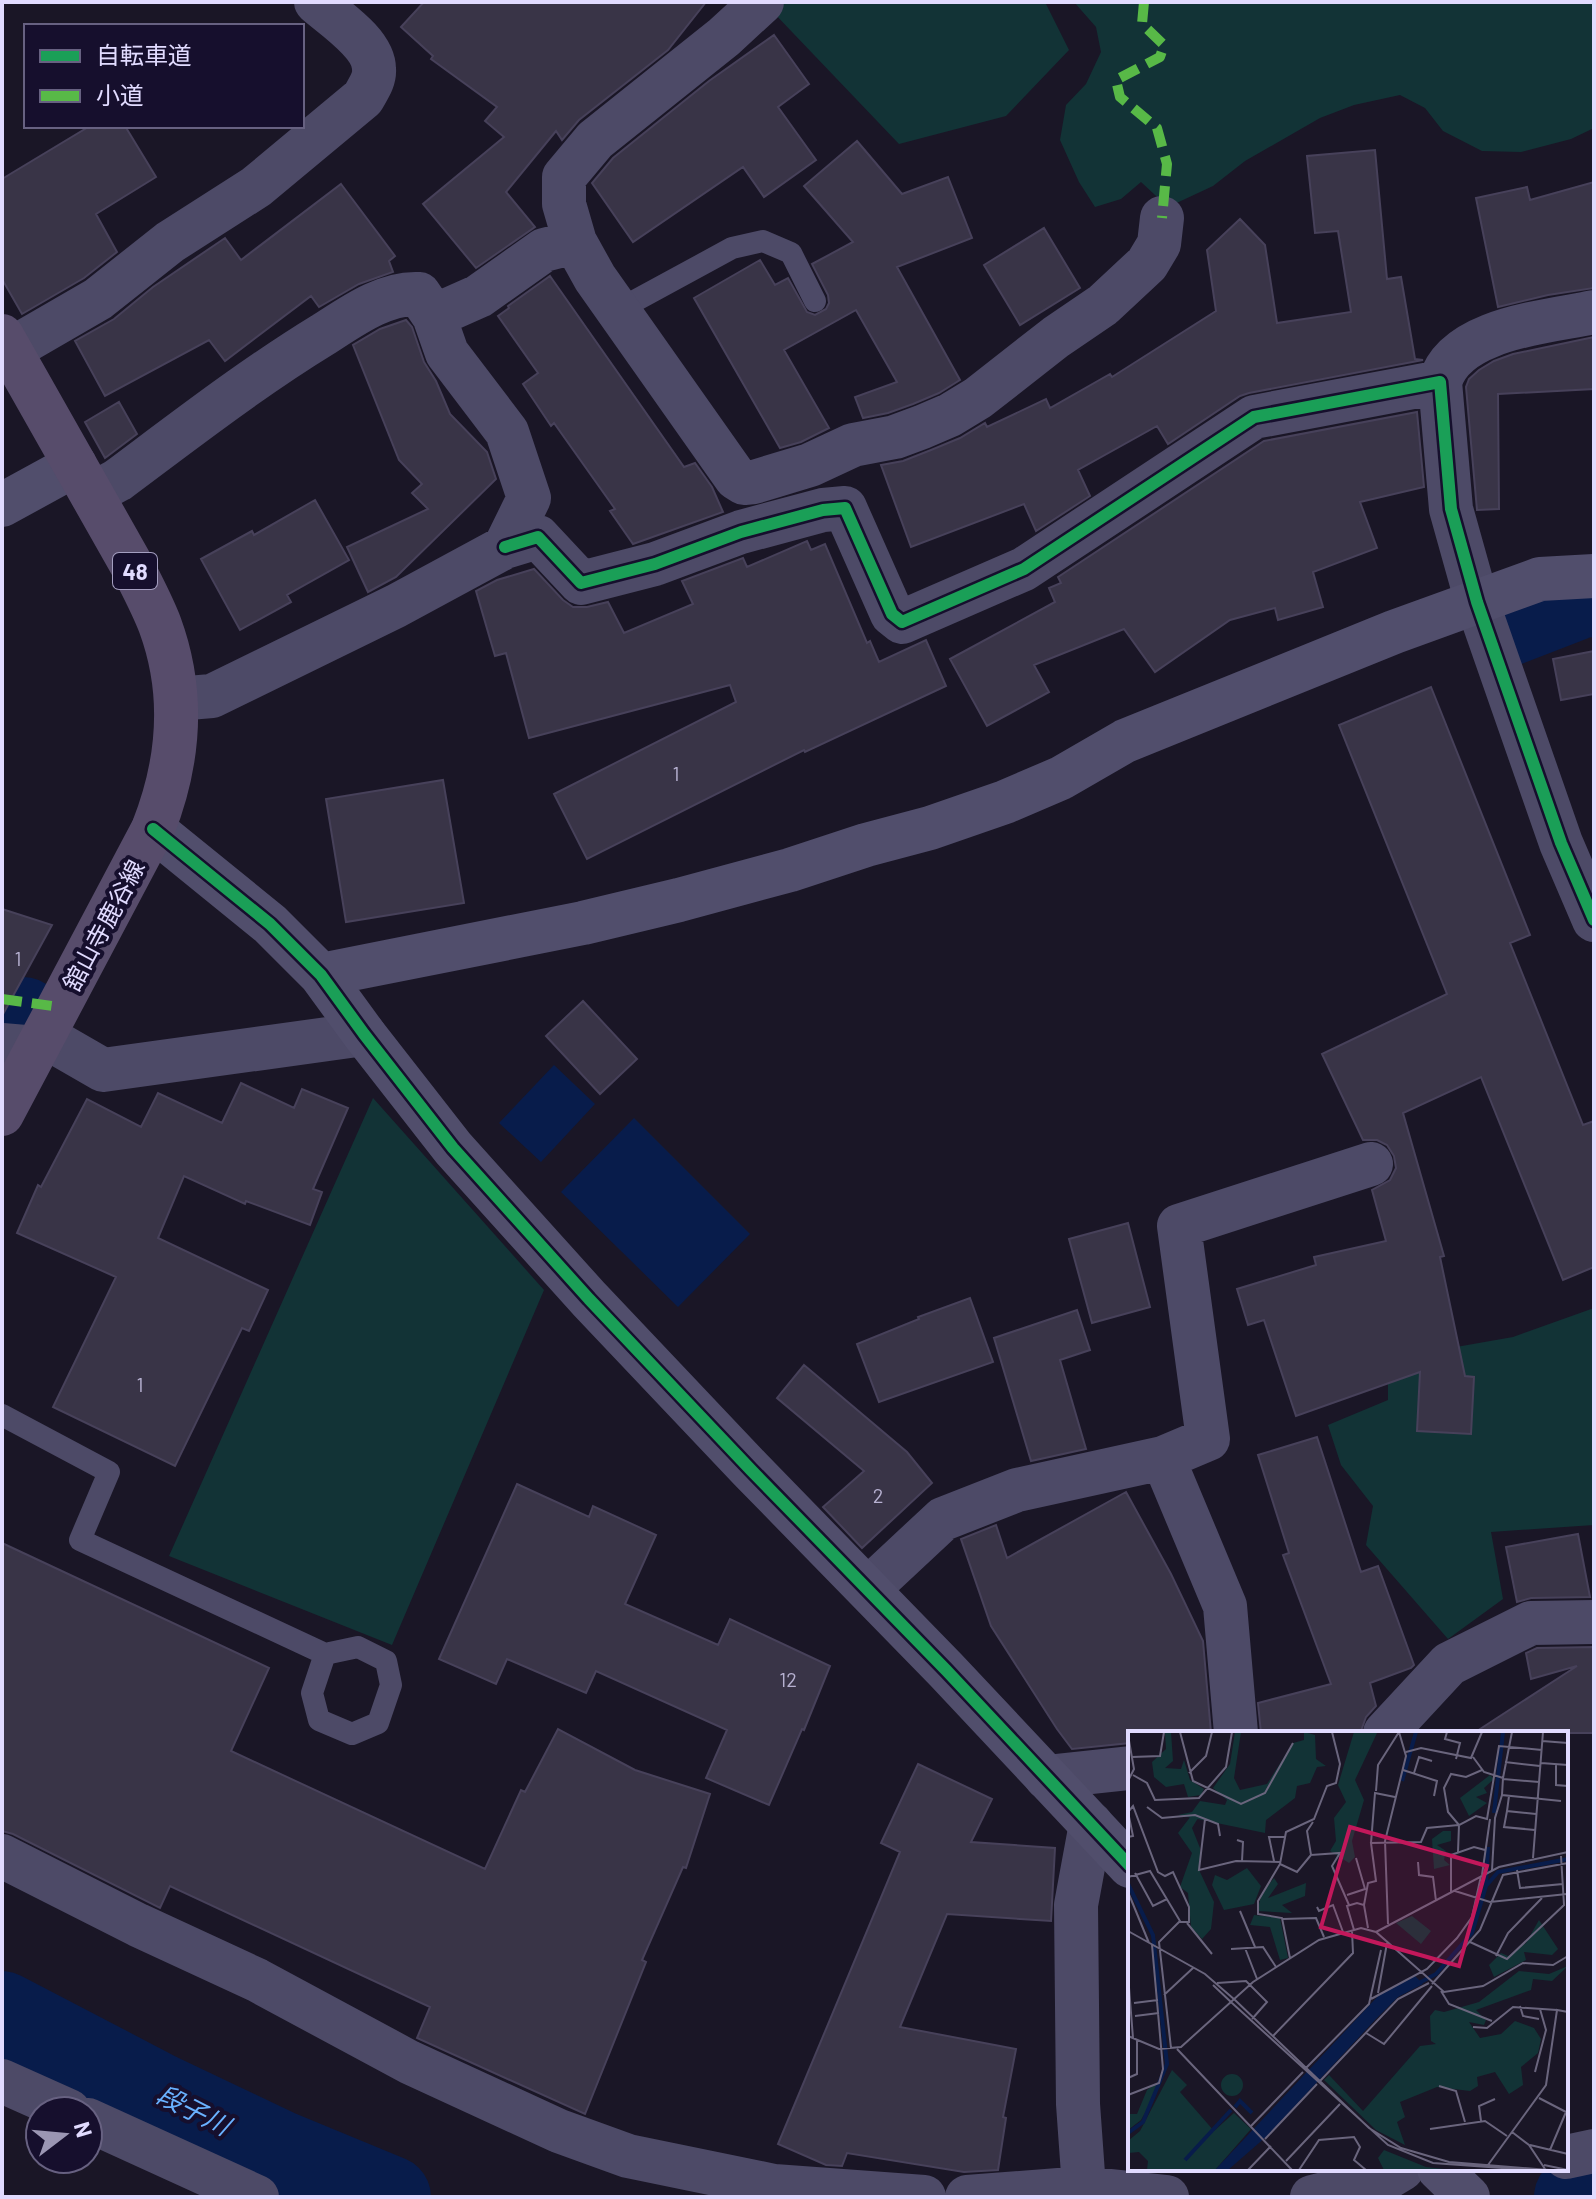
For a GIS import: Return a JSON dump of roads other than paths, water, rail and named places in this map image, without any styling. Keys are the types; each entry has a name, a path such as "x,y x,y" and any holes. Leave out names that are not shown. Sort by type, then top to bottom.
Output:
{"main road":[{"name":"舘山寺鹿谷線","path":"2,1114 36,1034 153,829 164,802 176,743 176,699 169,653 160,624 131,564 6,343"}],"street":[{"path":"6,343 98,299 178,236 256,187 363,98 371,85 375,69 371,53 316,2"},
{"path":"762,2 724,37 595,140 564,177 564,204 575,242 595,278 736,478 744,483 810,465 853,445 895,437 950,415 978,398 1103,305 1147,264 1159,244 1162,218"},
{"path":"434,316 479,296 544,250 575,242"},
{"path":"2,505 84,480 118,480 273,364 359,312 405,293 419,294 434,316 447,353 507,432 529,498 505,547"},
{"path":"1594,312 1532,322 1503,331 1465,349 1444,370 1440,382 1451,509 1477,602 1561,843 1594,920"},
{"path":"176,699 212,696 396,606 505,547 538,537 581,583 655,564 741,532 823,510 845,508 892,614 902,622 1024,569 1254,417 1440,382"},
{"path":"321,975 638,910 790,870 930,828 1005,802 1061,778 1125,741 1394,632 1540,579 1594,576"},
{"path":"153,829 270,924 321,975 453,1148 589,1299 1128,1864"},
{"path":"36,1034 103,1070 364,1034"},
{"path":"868,1589 943,1519 1017,1490 1163,1458 1208,1439 1179,1226 1371,1164"},
{"path":"1163,1458 1225,1606 1236,1731"},
{"path":"1387,1731 1449,1664 1531,1623 1594,1622"},
{"path":"1046,1777 1128,1768"},
{"path":"1082,2193 1076,1905 1091,1824"},
{"path":"2,1856 138,1925 257,1980 409,2062 559,2131 628,2156 774,2186 924,2197"},
{"path":"2,2081 33,2095"},
{"path":"104,2127 257,2197"},
{"path":"1568,2157 1594,2151"},
{"path":"1312,2197 1387,2178 1399,2171"},
{"path":"967,2197 1082,2193 1167,2197"}],"lane":[{"path":"618,310 732,248 763,241 791,253 815,301"},
{"path":"2,1415 109,1472 80,1540 325,1654"}],"water":[{"path":"554,1065 595,1104 541,1162 499,1123"},
{"path":"634,1118 750,1234 678,1307 561,1192"}],"waterway":[{"path":"1506,626 1581,597 1594,596"},
{"path":"2,1018 23,1018"},
{"name":"段子川","path":"2,2012 159,2094 281,2152 390,2197"},
{"path":"1575,2197 1594,2192"}]}
